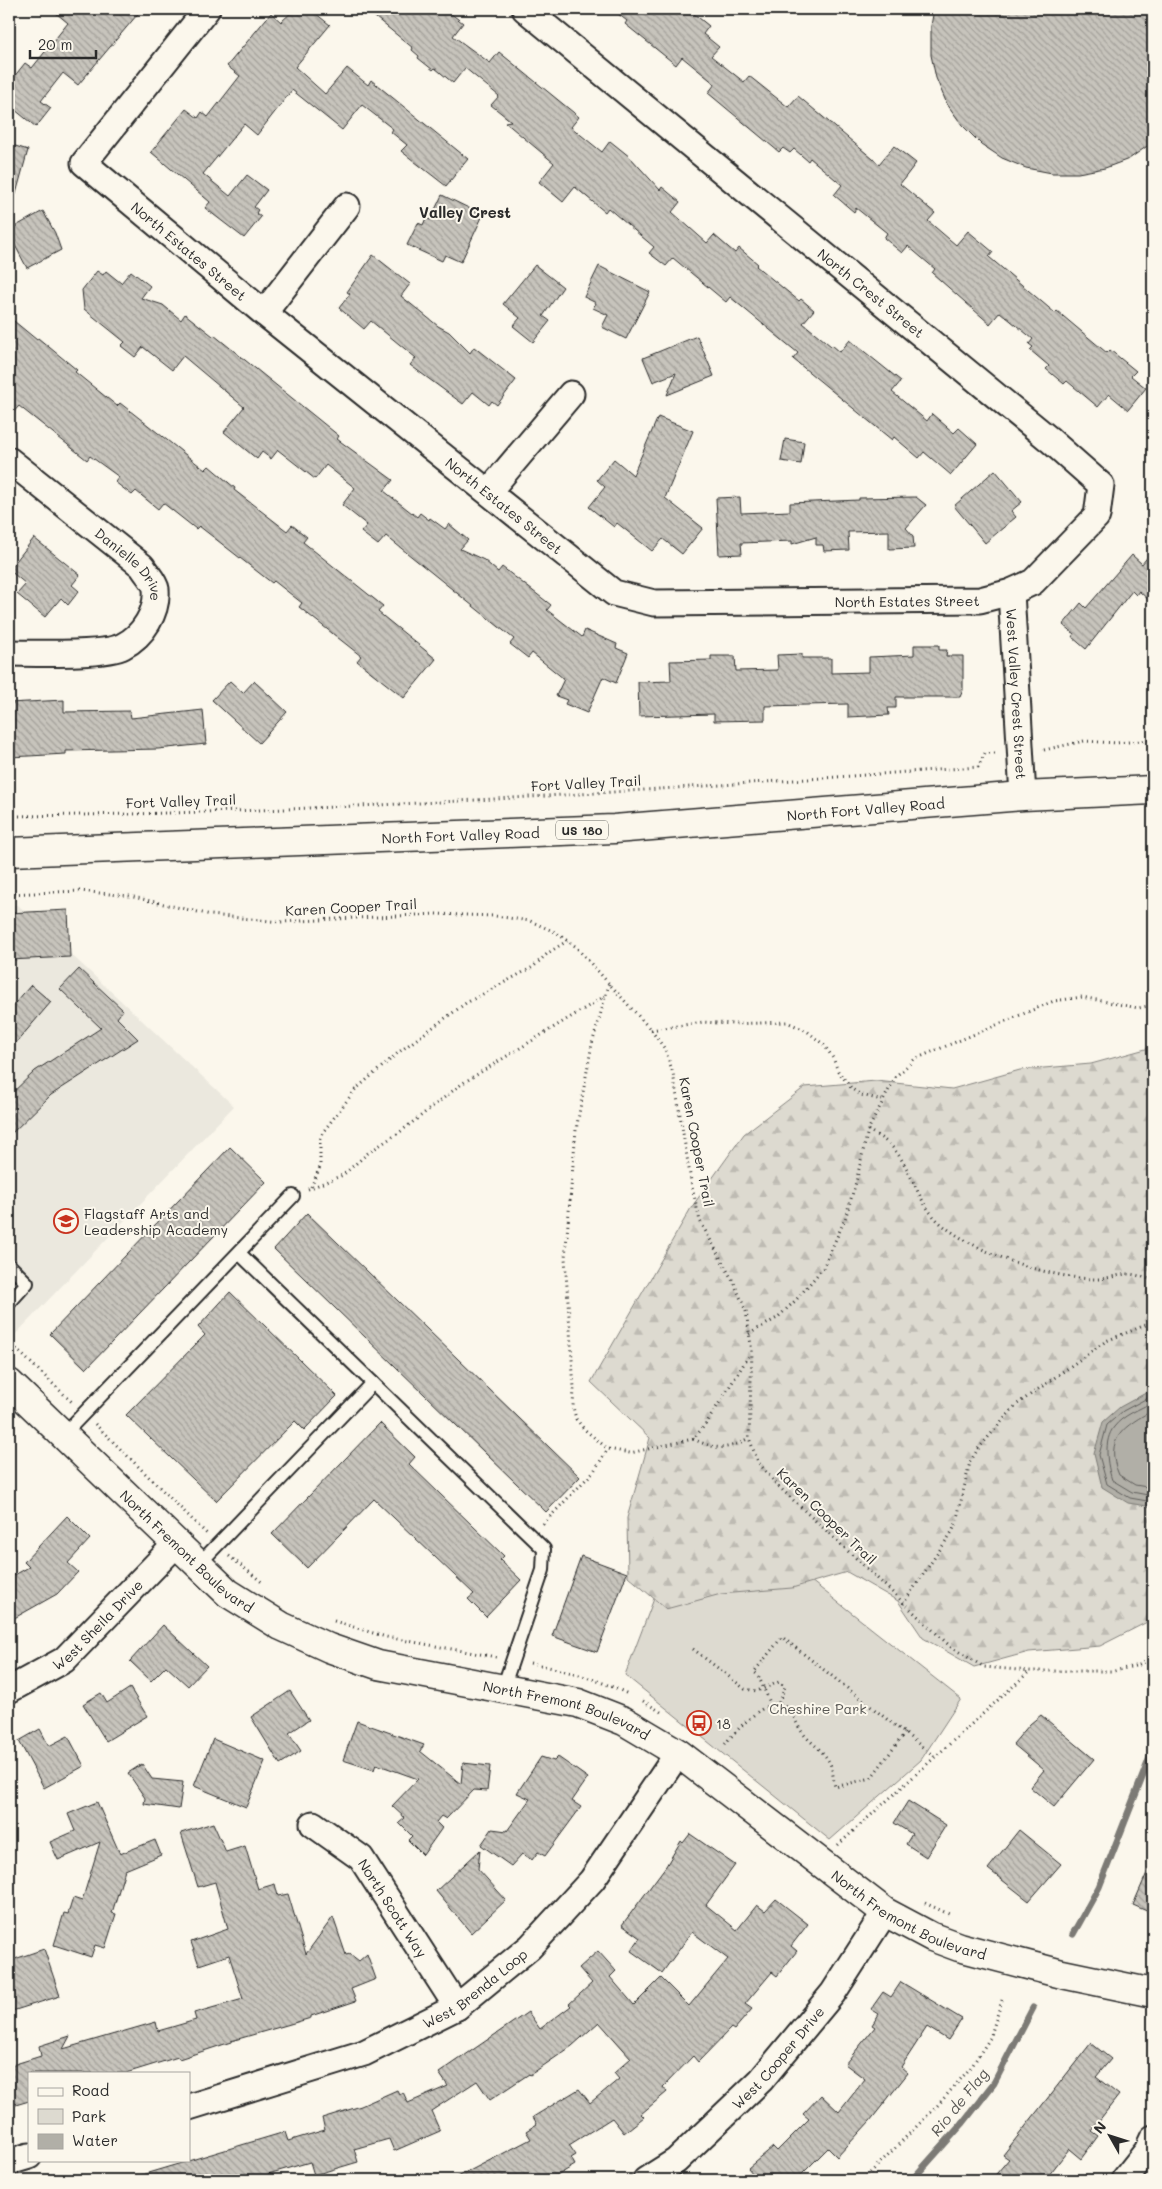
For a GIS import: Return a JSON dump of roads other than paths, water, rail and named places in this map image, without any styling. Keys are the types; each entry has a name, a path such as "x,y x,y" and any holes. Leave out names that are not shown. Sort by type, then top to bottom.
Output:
{"street":[{"name":"North Estates Street","path":"208,9 84,163 264,313 614,593 654,603 980,600 1012,592"},
{"name":"North Crest Street","path":"525,9 1035,428 1101,485 1097,516 1033,582 1012,592"},
{"path":"264,313 347,206"},
{"path":"489,492 571,394"},
{"name":"Danielle Drive","path":"9,460 142,566 156,588 154,608 150,619 142,631 123,647 95,652 9,653"},
{"name":"West Valley Crest Street","path":"1012,592 1022,796"},
{"name":"North Fort Valley Road","path":"9,852 614,829 1022,796 1153,790"},
{"name":"North Fremont Boulevard","path":"9,1383 228,1593 282,1626 329,1648 378,1665 578,1703 624,1720 678,1753 885,1912 932,1937 959,1947 1062,1974 1153,1993"},
{"name":"West Sheila Drive","path":"9,1690 64,1660 176,1544"},
{"name":"West Brenda Loop","path":"190,2107 364,2053 457,2007 530,1947 592,1880 678,1753"},
{"name":"North Scott Way","path":"313,1824 361,1858 457,2007"},
{"name":"West Cooper Drive","path":"646,2180 676,2161 761,2080 833,1993 885,1912"},
{"path":"1124,2180 1147,2151 1153,2138"},
{"path":"9,2162 28,2156"}],"lane":[{"path":"63,1435 293,1196"},
{"path":"239,1253 544,1549 543,1570 503,1688"},
{"path":"9,1265 27,1283 9,1303"},
{"path":"198,1565 373,1383"}],"water":[{"path":"1153,1389 1153,1507 1128,1503 1102,1487 1094,1454 1103,1422 1120,1407"}],"waterway":[{"name":"Rio de Flag","path":"1073,1934 1099,1887 1153,1750"},
{"name":"Rio de Flag","path":"912,2180 962,2124 994,2083 1033,2008"}],"place":[{"name":"Flagstaff Arts and Leadership Academy","path":"66,1221"},
{"name":"18","path":"699,1723"}],"district":[{"name":"Valley Crest","path":"465,212"}],"park label":[{"name":"Cheshire Park","path":"818,1708"}]}
